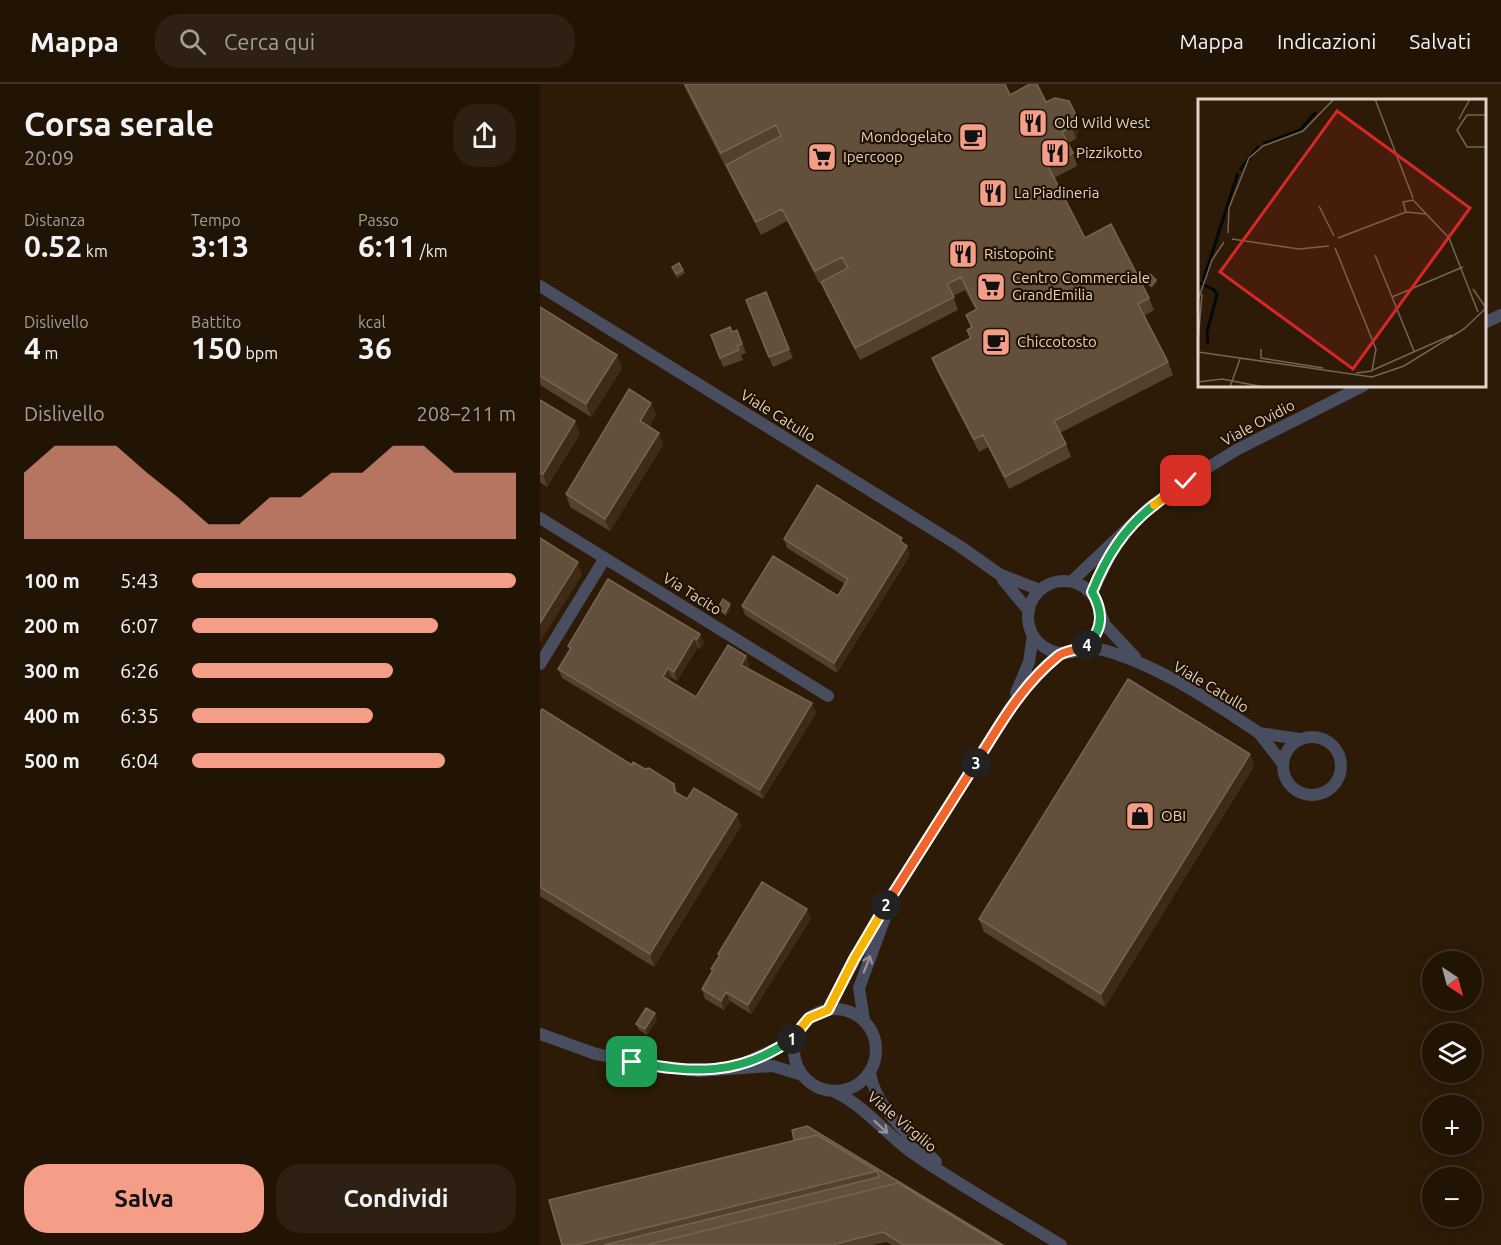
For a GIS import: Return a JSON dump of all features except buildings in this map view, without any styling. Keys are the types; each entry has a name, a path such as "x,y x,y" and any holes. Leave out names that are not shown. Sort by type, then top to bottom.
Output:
{"street":[{"name":"Viale Catullo","path":"540,286 958,545 999,574 1040,590"},
{"path":"1486,322 1501,315"},
{"name":"Viale Ovidio","path":"1072,581 1150,507 1186,481 1238,449 1361,387"},
{"name":"Via Tacito","path":"540,518 828,696"},
{"name":"Viale Ovidio","path":"1092,592 1116,541"},
{"path":"540,664 605,558"},
{"name":"Viale Catullo","path":"999,574 1029,611"},
{"path":"1010,708 1029,662 1033,635 1029,611 1040,590 1060,581 1072,581 1092,592 1101,614 1097,632 1085,646 1069,653 1060,653 1040,644 1033,635"},
{"name":"Viale Catullo","path":"1101,614 1105,625 1147,667"},
{"name":"Viale Catullo","path":"1085,646 1113,652 1147,667 1259,733 1283,764 1289,783 1305,794 1327,791 1337,780 1341,766 1334,746 1322,738 1300,739 1259,733"},
{"path":"828,1010 854,959 1010,708 1032,680 1060,653"},
{"path":"1283,764 1288,750 1300,739"},
{"path":"540,1034 596,1054 632,1062 688,1070 773,1066 802,1075 816,1087 835,1092 855,1087 870,1073 874,1064 876,1045 860,1006 861,980 897,889"},
{"path":"727,1069 765,1055 796,1036 809,1018 828,1010 847,1010 864,1020"},
{"path":"796,1036 794,1056 802,1075"},
{"name":"Viale Virgilio","path":"870,1073 878,1099 949,1176"},
{"name":"Viale Virgilio","path":"835,1092 859,1106 899,1143 1061,1245"}],"place":[{"name":"Old Wild West","path":"1033,123"},
{"name":"Mondogelato","path":"973,137"},
{"name":"Pizzikotto","path":"1055,153"},
{"name":"Ipercoop","path":"822,157"},
{"name":"La Piadineria","path":"993,193"},
{"name":"Ristopoint","path":"963,254"},
{"name":"Centro Commerciale GrandEmilia","path":"991,287"},
{"name":"Chiccotosto","path":"996,342"},
{"name":"OBI","path":"1140,816"}],"route":[{"path":"632,1062 688,1070 727,1069 782,1046 796,1036 801,1026 809,1018 828,1010 873,926 1010,708 1032,680 1060,653 1078,651 1092,640 1097,632 1101,614 1092,592 1116,541 1150,507 1186,481"}]}
